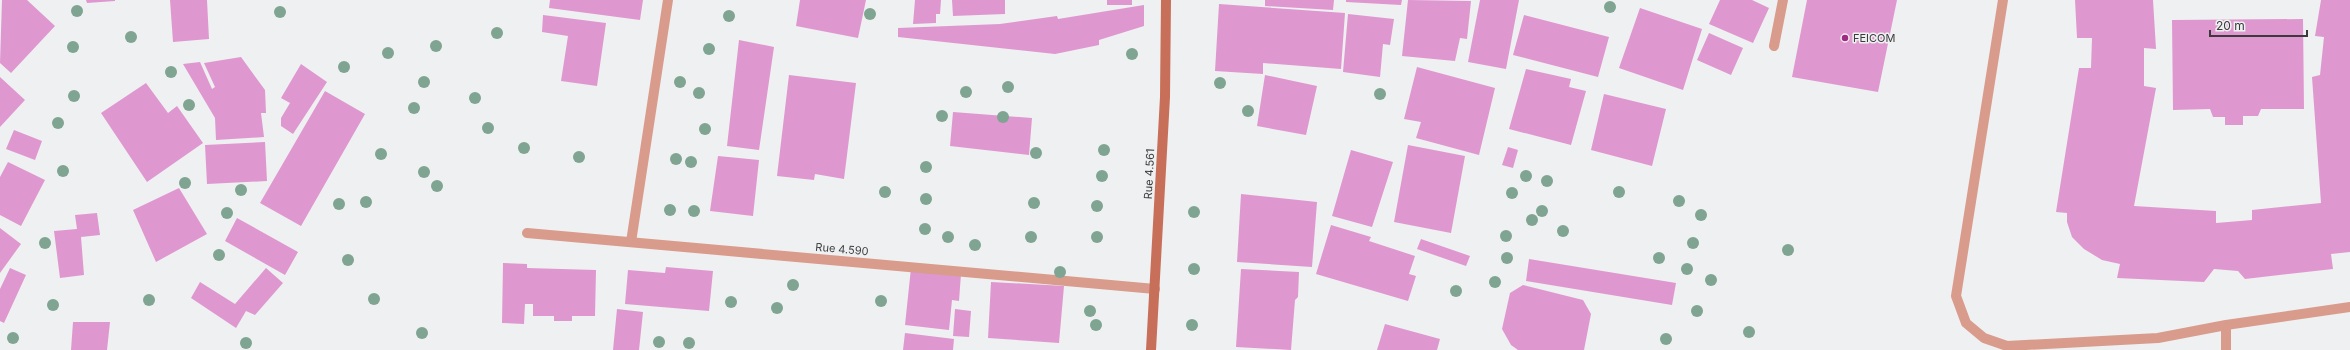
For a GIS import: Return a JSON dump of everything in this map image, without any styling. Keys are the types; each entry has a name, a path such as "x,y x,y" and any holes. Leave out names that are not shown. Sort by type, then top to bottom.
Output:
{"main road":[{"name":"Rue 4.561","path":"1151,350 1165,97 1166,0"}],"street":[{"path":"631,242 668,0"},
{"path":"1774,46 1783,0"},
{"path":"2003,0 1956,296 1966,323 1984,338 2007,346 2158,338 2226,324 2350,307"},
{"name":"Rue 4.590","path":"527,233 1155,289"},
{"path":"2226,324 2226,350"}],"building":[{"path":"2,0 27,0 55,26 11,73 0,63"},
{"path":"86,0 115,0 115,1 87,3"},
{"path":"170,0 207,0 209,39 173,42"},
{"path":"550,0 643,0 640,20 549,8"},
{"path":"800,0 866,0 858,38 796,26"},
{"path":"915,0 941,0 940,14 936,14 936,23 913,24"},
{"path":"952,0 1005,0 1005,14 953,16"},
{"path":"1107,0 1132,0 1132,5 1107,5"},
{"path":"1265,0 1334,0 1333,10 1265,6"},
{"path":"1346,0 1402,0 1401,5 1346,2"},
{"path":"1408,0 1471,1 1467,39 1460,38 1455,61 1402,56"},
{"path":"1480,0 1519,0 1506,69 1468,62"},
{"path":"1720,0 1752,0 1769,8 1753,43 1709,24"},
{"name":"FEICOM","path":"1807,0 1897,0 1878,92 1792,77"},
{"path":"2075,0 2153,0 2156,49 2144,48 2144,86 2156,88 2134,206 2216,211 2216,223 2252,220 2252,210 2321,203 2312,77 2320,75 2324,37 2315,36 2321,0 2350,0 2350,252 2331,254 2333,269 2245,279 2238,271 2214,269 2204,282 2117,278 2120,264 2102,260 2084,249 2072,237 2067,222 2067,213 2056,212 2079,68 2091,68 2092,38 2077,38"},
{"path":"1219,4 1345,13 1341,69 1263,63 1263,74 1215,71"},
{"path":"1144,5 1144,26 1099,40 1099,45 1055,54 898,37 898,28 1000,24 1057,16 1058,19"},
{"path":"1640,8 1702,29 1683,90 1619,68"},
{"path":"1348,14 1394,19 1390,45 1383,44 1380,77 1343,72"},
{"path":"543,15 606,23 597,86 561,81 568,36 542,32"},
{"path":"1524,15 1609,37 1598,77 1513,55"},
{"path":"2303,19 2304,109 2261,109 2258,116 2243,116 2243,125 2225,125 2225,117 2213,117 2210,109 2173,110 2172,20"},
{"path":"1709,33 1743,48 1731,75 1697,60"},
{"path":"739,40 774,47 759,150 727,146"},
{"path":"241,57 265,90 266,113 261,113 264,137 216,140 215,118 183,64 200,62 212,89 215,87 204,63"},
{"path":"301,64 327,82 293,134 281,126 281,118 290,103 281,98"},
{"path":"1417,67 1495,88 1479,155 1416,138 1421,122 1404,119"},
{"path":"1526,69 1571,79 1569,87 1586,91 1571,145 1509,129"},
{"path":"789,75 856,83 844,179 815,174 814,180 777,176"},
{"path":"1265,75 1317,86 1306,135 1257,126"},
{"path":"0,77 25,100 0,127"},
{"path":"146,83 168,113 177,106 203,143 147,182 101,113"},
{"path":"325,91 365,114 301,226 260,203"},
{"path":"1604,94 1666,109 1652,166 1591,150"},
{"path":"953,112 1032,118 1029,155 950,146"},
{"path":"14,130 42,141 35,160 6,149"},
{"path":"265,142 267,181 207,184 205,145"},
{"path":"1408,145 1465,156 1451,233 1394,222"},
{"path":"1508,147 1518,150 1513,168 1502,165"},
{"path":"1351,150 1393,162 1372,227 1332,216"},
{"path":"718,156 759,160 753,216 710,211"},
{"path":"8,162 45,180 21,226 0,215 0,177"},
{"path":"179,188 207,234 156,262 133,210"},
{"path":"1241,194 1317,202 1312,267 1237,262"},
{"path":"97,213 100,235 81,237 84,275 60,278 54,231 77,229 75,215"},
{"path":"237,218 298,252 285,275 225,241"},
{"path":"1331,225 1371,237 1369,241 1415,256 1409,274 1416,276 1408,301 1316,274"},
{"path":"0,228 21,244 0,273"},
{"path":"1421,239 1470,256 1466,266 1417,249"},
{"path":"1529,259 1676,283 1672,305 1526,281"},
{"path":"503,263 527,264 527,268 596,270 595,316 572,316 572,321 554,321 554,316 533,316 533,304 525,304 524,324 502,323"},
{"path":"666,267 713,271 709,311 625,304 628,270 665,273"},
{"path":"10,268 26,275 4,323 0,321 0,289"},
{"path":"266,268 283,283 255,315 246,311 236,328 191,298 200,282 235,304"},
{"path":"911,268 961,274 959,301 952,300 949,330 905,325"},
{"path":"1241,269 1299,272 1298,297 1295,300 1291,350 1236,347"},
{"path":"991,282 1064,286 1059,343 988,338"},
{"path":"1523,285 1583,300 1591,314 1584,350 1518,350 1511,345 1502,329 1510,293"},
{"path":"617,309 643,312 639,350 613,350"},
{"path":"955,309 971,311 969,337 953,336"},
{"path":"73,322 110,322 107,350 71,350"},
{"path":"1385,324 1440,339 1437,350 1377,350"},
{"path":"905,333 954,339 953,350 903,350"}],"place":[{"name":"FEICOM","path":"1845,38"}]}
